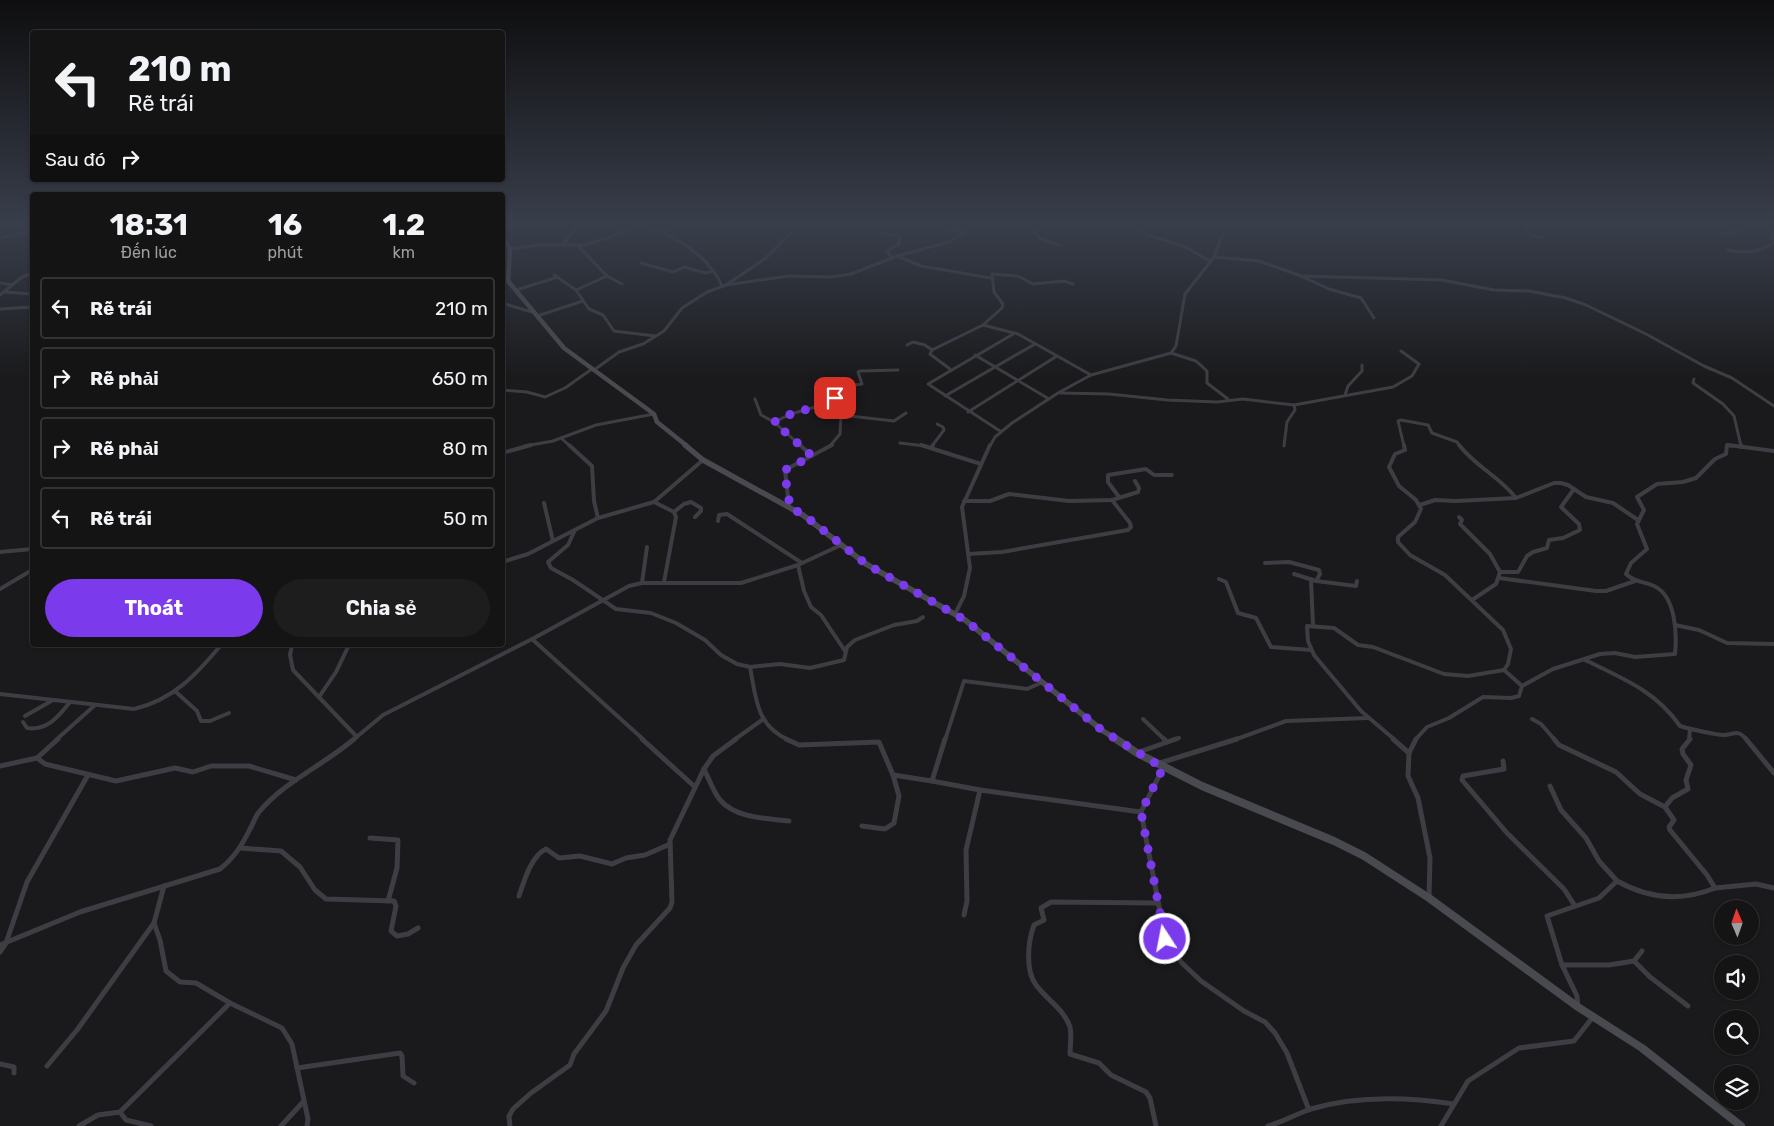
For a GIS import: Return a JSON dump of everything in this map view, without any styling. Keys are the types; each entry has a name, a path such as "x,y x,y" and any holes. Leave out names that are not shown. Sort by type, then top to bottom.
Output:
{"street":[{"path":"0,295 6,292 22,276 27,275"},
{"path":"507,275 507,279 564,348 654,414 657,422 703,460 789,506 892,580 955,614 1003,649 1103,731 1137,753 1160,766 1351,849 1384,868 1429,898 1578,1007 1654,1057 1741,1126"},
{"path":"554,275 576,290 590,311 603,315 614,330 655,336"},
{"path":"717,275 724,285"},
{"path":"505,390 527,392 544,397 565,388 619,352 640,345 666,329 677,313 686,305 740,275"},
{"path":"724,285 789,276 848,275"},
{"path":"971,275 991,278"},
{"path":"932,350 983,326 1003,306 994,292 992,275"},
{"path":"1008,275 1018,276 1033,284 1064,281 1073,284"},
{"path":"1172,353 1176,346 1185,294 1200,275"},
{"path":"1297,275 1329,289 1361,298 1374,318"},
{"path":"576,290 607,276 622,284"},
{"path":"1301,276 1442,280 1494,290 1529,292 1566,298 1586,305 1646,334 1700,364 1736,380 1755,395 1774,406"},
{"path":"516,290 558,277"},
{"path":"0,283 13,285"},
{"path":"6,292 30,294"},
{"path":"505,304 536,314 583,301"},
{"path":"0,309 30,307"},
{"path":"983,326 1015,333 1091,375"},
{"path":"1000,431 968,412 928,384 950,369 1015,333"},
{"path":"907,345 911,342 918,343 932,350"},
{"path":"944,396 1035,344"},
{"path":"932,350 930,354 950,369"},
{"path":"1058,393 1107,394 1167,400 1217,402 1247,400 1294,405 1393,387 1412,376 1419,363 1401,351"},
{"path":"955,614 962,602 970,568 962,513 964,501 973,486 989,446 1000,431 1058,393 1091,375 1172,353 1188,358 1205,368 1208,373 1207,383 1229,400"},
{"path":"975,355 1049,399"},
{"path":"968,412 1057,356"},
{"path":"1345,395 1348,386 1362,370 1362,365"},
{"path":"774,422 791,414 832,402 835,398 835,388 862,384 859,372 898,370"},
{"path":"1694,379 1696,387 1712,396 1734,416 1741,447"},
{"path":"755,399 761,415 774,422 812,456"},
{"path":"1284,446 1287,422 1295,410 1294,405"},
{"path":"789,506 785,470 831,446 840,434 841,415 894,421 906,413"},
{"path":"505,452 549,442 596,425 654,414"},
{"path":"1504,670 1511,657 1511,649 1506,635 1445,575 1410,556 1398,542 1398,537 1416,521 1420,513 1420,505 1399,486 1390,467 1395,454 1405,450 1399,420 1428,425 1432,433 1457,442 1471,460 1506,485 1516,498"},
{"path":"932,448 944,430 943,426 937,424"},
{"path":"561,438 592,466 594,501 598,518"},
{"path":"900,443 917,444 981,464"},
{"path":"1429,898 1430,858 1418,798 1408,776 1409,753 1413,743 1427,727 1449,718 1483,697 1511,698 1519,696 1522,686 1553,668 1600,654 1615,653 1635,657 1673,656 1676,652 1675,625 1665,594 1652,585 1635,581 1628,576 1626,569 1647,548 1637,527 1638,520 1644,510 1637,497 1657,484 1683,482 1696,478 1715,460 1726,454 1726,446 1774,451"},
{"path":"505,561 528,554 598,518 654,502 703,460"},
{"path":"1119,498 1108,482 1108,476 1146,469 1154,475 1172,475"},
{"path":"964,501 990,501 1009,494 1066,501 1112,500 1138,492 1139,488 1135,481"},
{"path":"1420,505 1435,500 1456,501 1473,498 1516,498 1554,483 1565,484 1590,499 1613,503 1638,520"},
{"path":"1500,572 1518,572 1521,570 1524,560 1530,552 1547,548 1549,540 1563,538 1580,530 1579,524 1561,506 1574,490"},
{"path":"968,554 1002,552 1128,530 1131,527 1130,523 1112,500"},
{"path":"654,502 674,512"},
{"path":"674,512 688,502 691,502 701,508 701,511 695,517"},
{"path":"544,503 553,541"},
{"path":"664,582 676,522 674,512"},
{"path":"718,521 719,515 727,514 800,564 804,591 811,607 821,615 845,651"},
{"path":"1459,517 1462,520 1460,524 1490,554 1500,572 1494,586 1472,600"},
{"path":"575,530 568,545 550,560 548,564 603,601 620,610 651,614 676,623 705,640 724,657 737,664 750,667 776,664 810,668 823,666 844,660 845,651 855,640 894,625 917,621 923,616"},
{"path":"3,944 80,912 220,869 231,860 240,848 258,813 296,780 339,752 394,708 532,639 622,589 642,583 741,583 800,564 841,545"},
{"path":"642,583 648,547"},
{"path":"0,552 30,549"},
{"path":"1265,563 1289,562 1319,570 1320,574 1313,580 1313,625"},
{"path":"0,589 30,571"},
{"path":"1294,574 1313,580 1356,586 1357,581"},
{"path":"1499,578 1596,590 1606,590 1635,581"},
{"path":"1219,580 1226,583 1238,614 1256,618 1271,647 1311,650"},
{"path":"1675,625 1699,630 1727,643 1774,644"},
{"path":"1409,753 1368,718 1343,690 1311,650 1307,626 1334,628 1358,645 1373,647 1444,674 1468,676 1504,670"},
{"path":"532,639 695,787"},
{"path":"0,694 134,709 145,707 157,703 176,692 200,670 219,647"},
{"path":"292,647 290,655 293,670 357,737"},
{"path":"319,697 336,672 348,647"},
{"path":"1585,660 1629,680 1669,710 1680,726 1724,735 1735,732 1743,735 1774,773"},
{"path":"750,667 762,720 776,734 798,745 881,743 899,796 894,823 885,829 862,826"},
{"path":"1504,670 1522,686"},
{"path":"932,781 964,681 1027,689 1043,682"},
{"path":"176,692 197,711 201,721 210,721 229,713"},
{"path":"25,716 53,700"},
{"path":"23,722 27,728 43,727 53,722 70,702"},
{"path":"0,766 37,758 95,705"},
{"path":"1309,1110 1299,1088 1288,1052 1267,1023 1245,1011 1199,979 1178,959 1166,943 1141,812 1160,766 1286,722 1368,718"},
{"path":"1143,719 1166,742"},
{"path":"1532,719 1541,724 1559,745 1616,772 1640,794 1665,807 1674,820 1670,830 1715,888"},
{"path":"510,1126 509,1116 512,1110 531,1093 570,1065 574,1054 606,1011 623,968 636,945 670,908 672,902 670,844 674,831 704,769 713,756 762,720"},
{"path":"1665,807 1672,798 1688,788 1686,780 1691,766 1682,750 1690,738 1690,729"},
{"path":"1137,753 1179,738"},
{"path":"37,758 45,764 116,781 175,768 193,772 211,766 249,766 296,780"},
{"path":"1503,762 1504,769 1463,776 1462,780 1507,833 1564,889 1575,906"},
{"path":"704,769 719,798 727,807 753,816 789,821"},
{"path":"0,952 27,882 88,774"},
{"path":"893,776 1141,812"},
{"path":"1550,786 1560,810 1586,838 1599,860 1617,881 1644,894 1659,896 1691,894 1715,888 1756,884 1774,888"},
{"path":"964,915 967,896 964,870 966,850 980,790"},
{"path":"370,838 398,840 397,868 388,901"},
{"path":"519,896 527,873 542,851 546,849 551,850 559,858 580,856 612,864 626,858 644,855 670,844"},
{"path":"240,848 281,851 300,868 319,895 326,899 360,902 388,901 396,903 391,922 391,931 397,936 408,934 418,928"},
{"path":"1578,1007 1577,996 1562,965 1547,916 1600,898 1617,881"},
{"path":"47,1066 76,1030 154,923 164,886"},
{"path":"1152,1125 1150,1098 1146,1092 1111,1075 1099,1063 1070,1054 1068,1023 1058,1006 1047,998 1034,983 1030,960 1030,940 1034,924 1044,920 1041,908 1051,902 1157,903"},
{"path":"154,923 166,970 172,978 180,982 196,983 230,1003 282,1028 292,1044 308,1119 307,1126"},
{"path":"1562,965 1609,966 1634,961 1642,951"},
{"path":"1634,961 1650,977 1688,1006"},
{"path":"79,1126 95,1114 120,1112 230,1003"},
{"path":"1441,1126 1468,1081 1519,1048 1574,1040 1594,1016"},
{"path":"297,1068 400,1053 402,1056 403,1076 414,1083"},
{"path":"0,1064 14,1067 14,1073"},
{"path":"1268,1126 1288,1121 1309,1110 1363,1099 1385,1097 1418,1098 1454,1104"},
{"path":"281,1126 304,1101"},
{"path":"120,1112 126,1120 151,1126"}],"route":[{"path":"835,398 829,403 791,414 774,422 812,456 785,470 789,506 809,519 866,564 965,620 1103,731 1163,768 1141,812 1165,939"}]}
